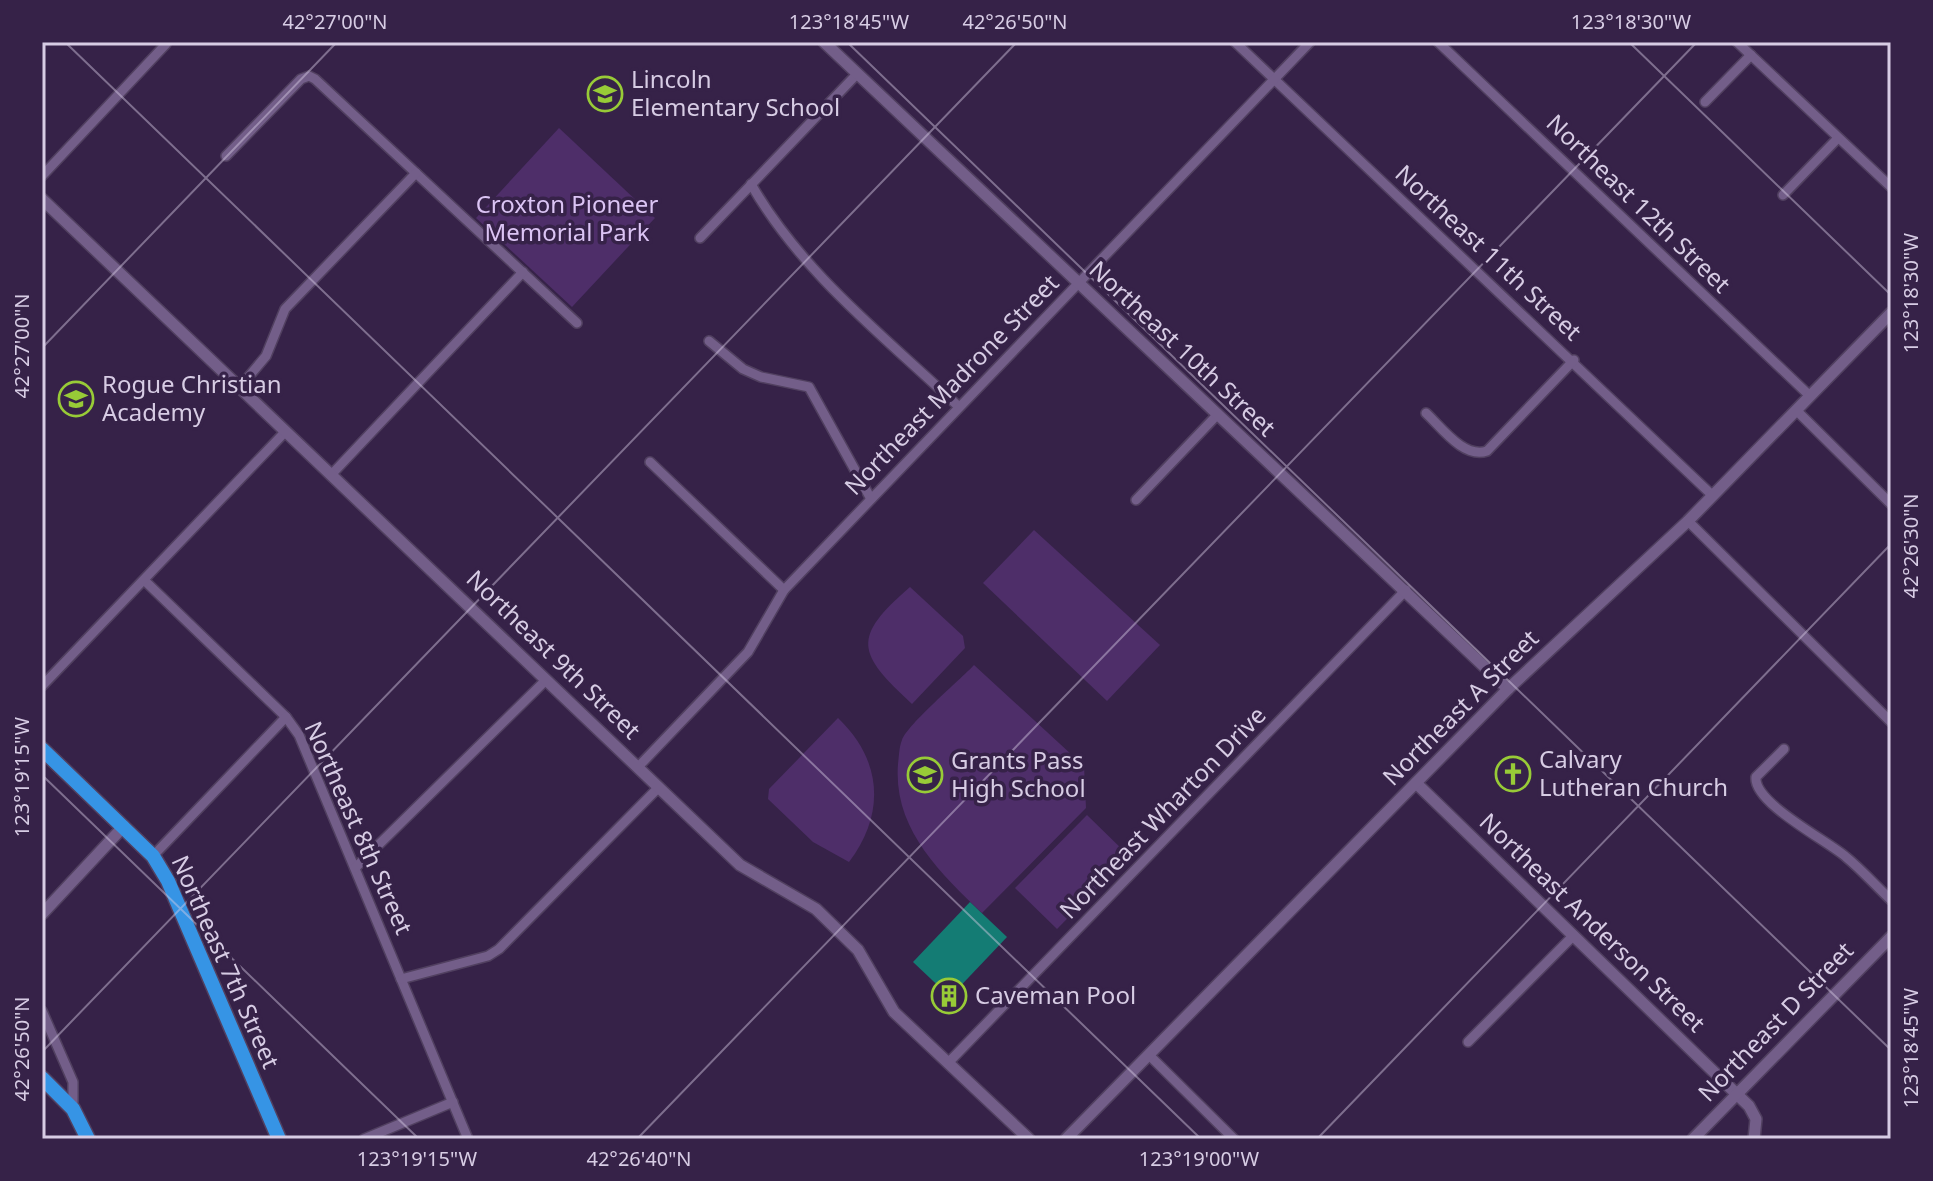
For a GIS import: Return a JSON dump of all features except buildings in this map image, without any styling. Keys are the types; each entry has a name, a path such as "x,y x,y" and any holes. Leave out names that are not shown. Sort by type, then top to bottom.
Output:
{"highway":[{"name":"Northeast 7th Street","path":"42,749 153,856 180,905 279,1139"},
{"path":"42,1078 73,1109 88,1139"}],"street":[{"name":"Northeast 10th Street","path":"824,42 1508,689"},
{"name":"Northeast 11th Street","path":"1235,42 1574,360 1712,495"},
{"name":"Northeast Madrone Street","path":"638,767 748,652 784,590 1310,42"},
{"name":"Northeast 12th Street","path":"1438,42 1810,396"},
{"path":"1737,42 1891,187"},
{"path":"42,176 166,44"},
{"path":"1705,102 1751,55"},
{"path":"700,238 857,74"},
{"path":"226,156 301,79 309,76 577,323"},
{"path":"1783,195 1838,138"},
{"path":"240,387 266,356 285,309 416,173"},
{"path":"751,184 772,221 798,253 958,406"},
{"name":"Northeast 9th Street","path":"42,199 752,875 798,896 816,909 858,950 894,1012 1029,1139"},
{"path":"331,475 523,272"},
{"name":"Northeast A Street","path":"1066,1139 1508,689 1688,521 1891,313"},
{"path":"709,341 743,369 761,377 809,387 871,499"},
{"path":"1426,413 1467,451 1478,454 1487,451 1574,360"},
{"path":"1796,410 1891,504"},
{"path":"1136,500 1218,414"},
{"path":"42,686 286,431"},
{"path":"650,462 784,590"},
{"path":"1688,521 1891,722"},
{"name":"Northeast 8th Street","path":"144,580 286,717 299,735 468,1139"},
{"name":"Northeast Wharton Drive","path":"948,1063 1406,590"},
{"path":"355,868 546,680"},
{"path":"153,856 286,717"},
{"path":"1784,749 1756,777 1757,787 1797,826 1848,859 1891,900"},
{"name":"Northeast Anderson Street","path":"1416,783 1737,1094 1754,1113 1754,1139"},
{"path":"401,979 488,956 499,949 659,787"},
{"path":"42,914 124,826"},
{"path":"1468,1042 1573,936"},
{"name":"Northeast D Street","path":"1693,1139 1891,937"},
{"path":"42,1011 73,1082 73,1109"},
{"path":"1149,1055 1234,1139"},
{"path":"364,1139 453,1102"}],"green space":[{"name":"Croxton Pioneer Memorial Park","path":"559,128 655,218 572,307 476,218"},
{"path":"1034,530 1160,645 1107,701 983,583"},
{"path":"910,587 963,636 965,648 912,704 880,671 868,646 870,633 878,620"},
{"path":"974,665 1084,766 1086,808 982,913 935,865 922,847 903,809 898,787 900,749 906,733"},
{"path":"838,718 863,751 874,787 869,825 849,862 813,842 768,799 769,789"},
{"path":"1087,815 1129,856 1057,929 1015,888"}],"shaded area":[{"path":"970,902 1007,937 950,997 913,962"}],"place":[{"name":"Lincoln Elementary School","path":"605,94"},
{"name":"Rogue Christian Academy","path":"76,399"},
{"name":"Calvary Lutheran Church","path":"1513,774"},
{"name":"Grants Pass High School","path":"925,775"},
{"name":"Caveman Pool","path":"949,996"}]}
